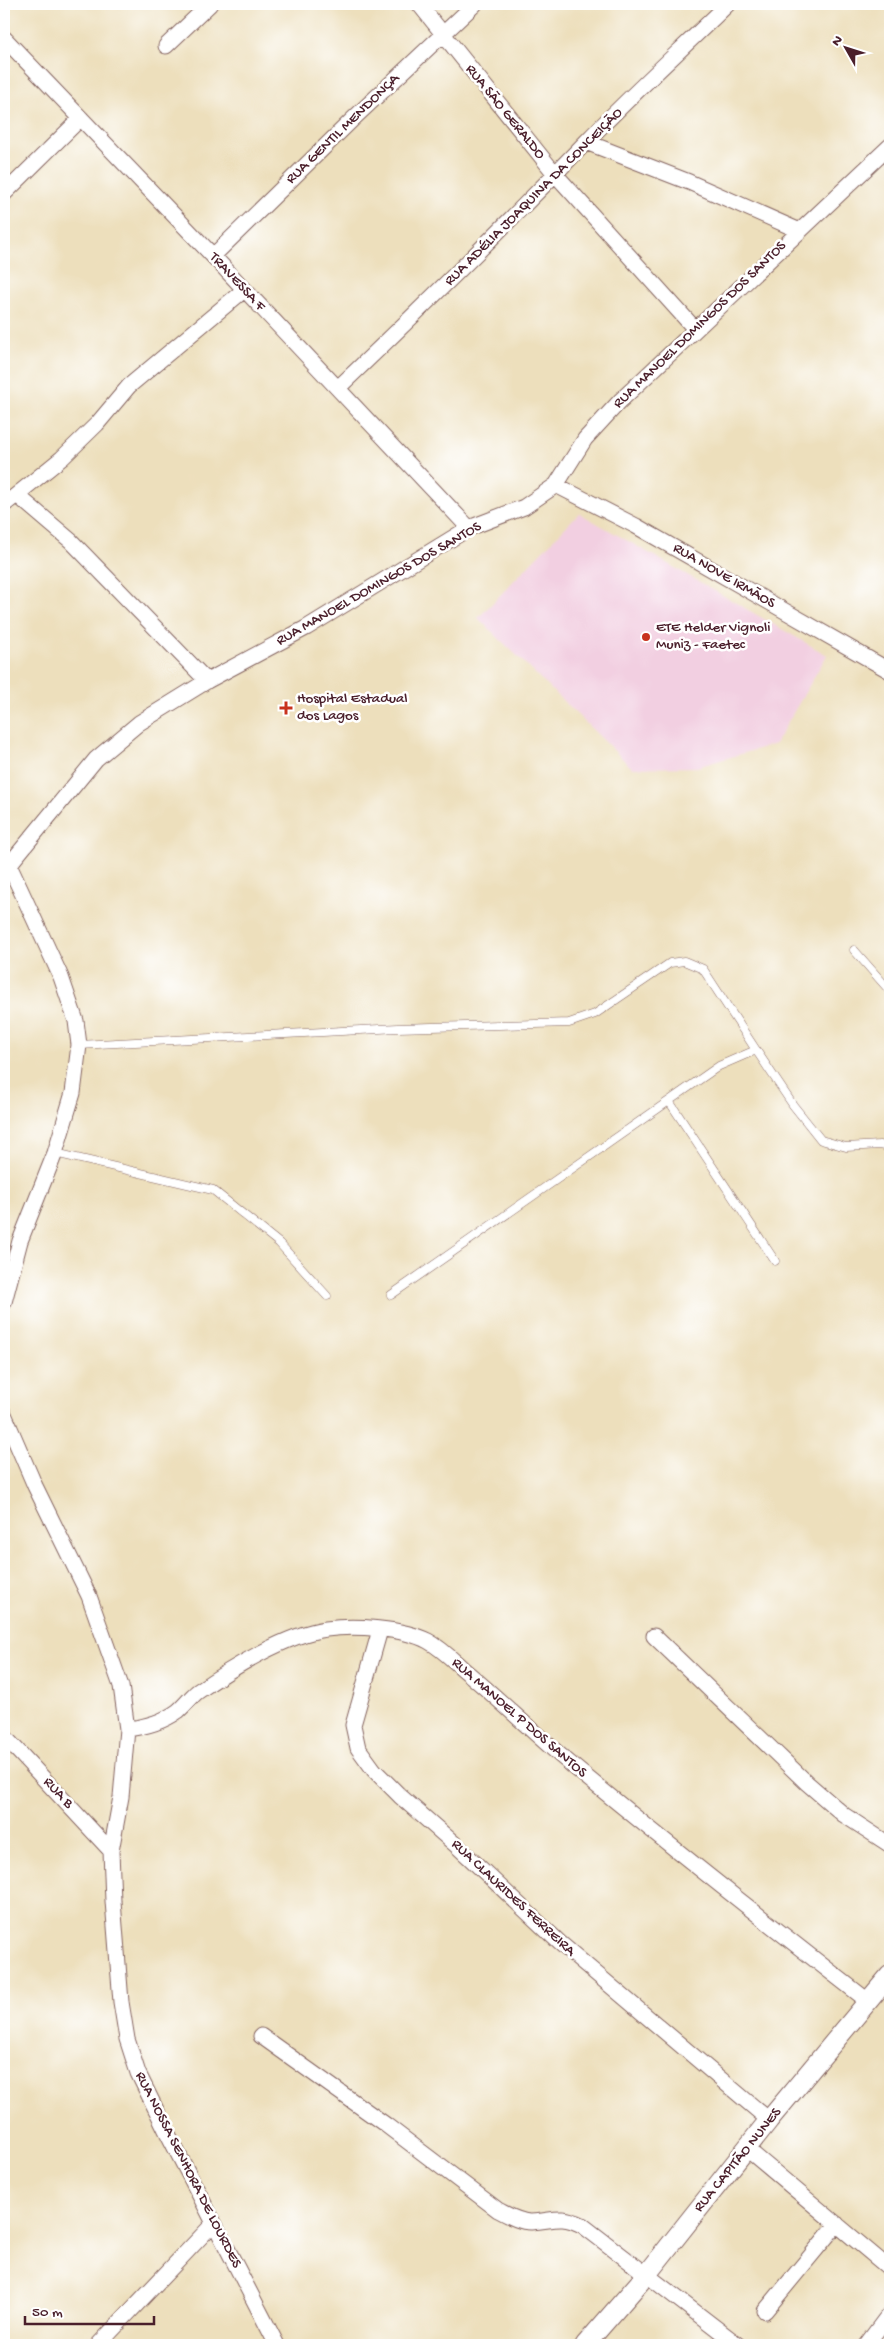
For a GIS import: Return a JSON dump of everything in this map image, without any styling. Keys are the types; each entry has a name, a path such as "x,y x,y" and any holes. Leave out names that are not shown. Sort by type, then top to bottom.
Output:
{"street":[{"path":"166,46 210,4"},
{"name":"RUA SÃO GERALDO","path":"419,4 556,176 695,329"},
{"name":"RUA GENTIL MENDONÇA","path":"213,256 354,118 475,4"},
{"name":"RUA ADÉLIA JOAQUINA DA CONCEIÇÃO","path":"338,388 443,288 556,176 586,142 728,4"},
{"name":"TRAVESSA F","path":"4,38 213,256 469,528"},
{"path":"4,194 81,118"},
{"path":"586,142 689,182 800,231"},
{"name":"RUA MANOEL DOMINGOS DOS SANTOS","path":"7,862 96,759 139,723 207,681 306,628 469,528 524,507 556,485 585,439 620,401 890,146"},
{"path":"4,505 62,458 136,380 244,290"},
{"name":"RUA NOVE IRMÃOS","path":"556,485 636,526 890,671"},
{"path":"17,495 71,541 207,681"},
{"path":"4,1302 20,1241 55,1153 73,1093 79,1044 76,1021 61,977 7,862"},
{"name":"RUA NOSSA SENHORA DE LOURDES","path":"4,1415 35,1486 89,1596 121,1686 127,1729 121,1797 111,1851 113,1901 127,2039 138,2073 277,2345"},
{"name":"RUA MANOEL P DOS SANTOS","path":"127,1729 143,1727 168,1717 179,1710 195,1694 228,1672 306,1632 327,1628 356,1627 414,1634 430,1642 481,1684 549,1746 666,1843 868,2001"},
{"name":"RUA CLAURIDES FERREIRA","path":"380,1630 353,1725 358,1748 374,1770 560,1943 770,2120"},
{"path":"654,1636 836,1809 890,1845"},
{"name":"RUA B","path":"4,1736 111,1851"},
{"name":"RUA CAPITÃO NUNES","path":"585,2345 647,2274 747,2148 890,1975"},
{"path":"261,2036 394,2131 498,2210 514,2219 531,2222 568,2218 582,2225 738,2345"},
{"path":"747,2148 890,2269"},
{"path":"98,2345 214,2223"},
{"path":"765,2311 837,2224"},
{"path":"866,2345 890,2313"}],"lane":[{"path":"854,950 890,991"},
{"path":"79,1044 398,1028 569,1023 595,1014 670,963 684,961 703,969 793,1105 821,1140 846,1147 880,1145 890,1147"},
{"path":"391,1295 719,1066 756,1050"},
{"path":"669,1101 775,1261"},
{"path":"55,1153 213,1190 279,1243 326,1296"}],"shaded area":[{"name":"ETE Helder Vignoli Muniz - Faetec","path":"579,513 827,655 775,744 697,767 632,768 478,618"}],"place":[{"name":"ETE Helder Vignoli Muniz - Faetec","path":"646,637"},
{"name":"Hospital Estadual dos Lagos","path":"286,708"}]}
